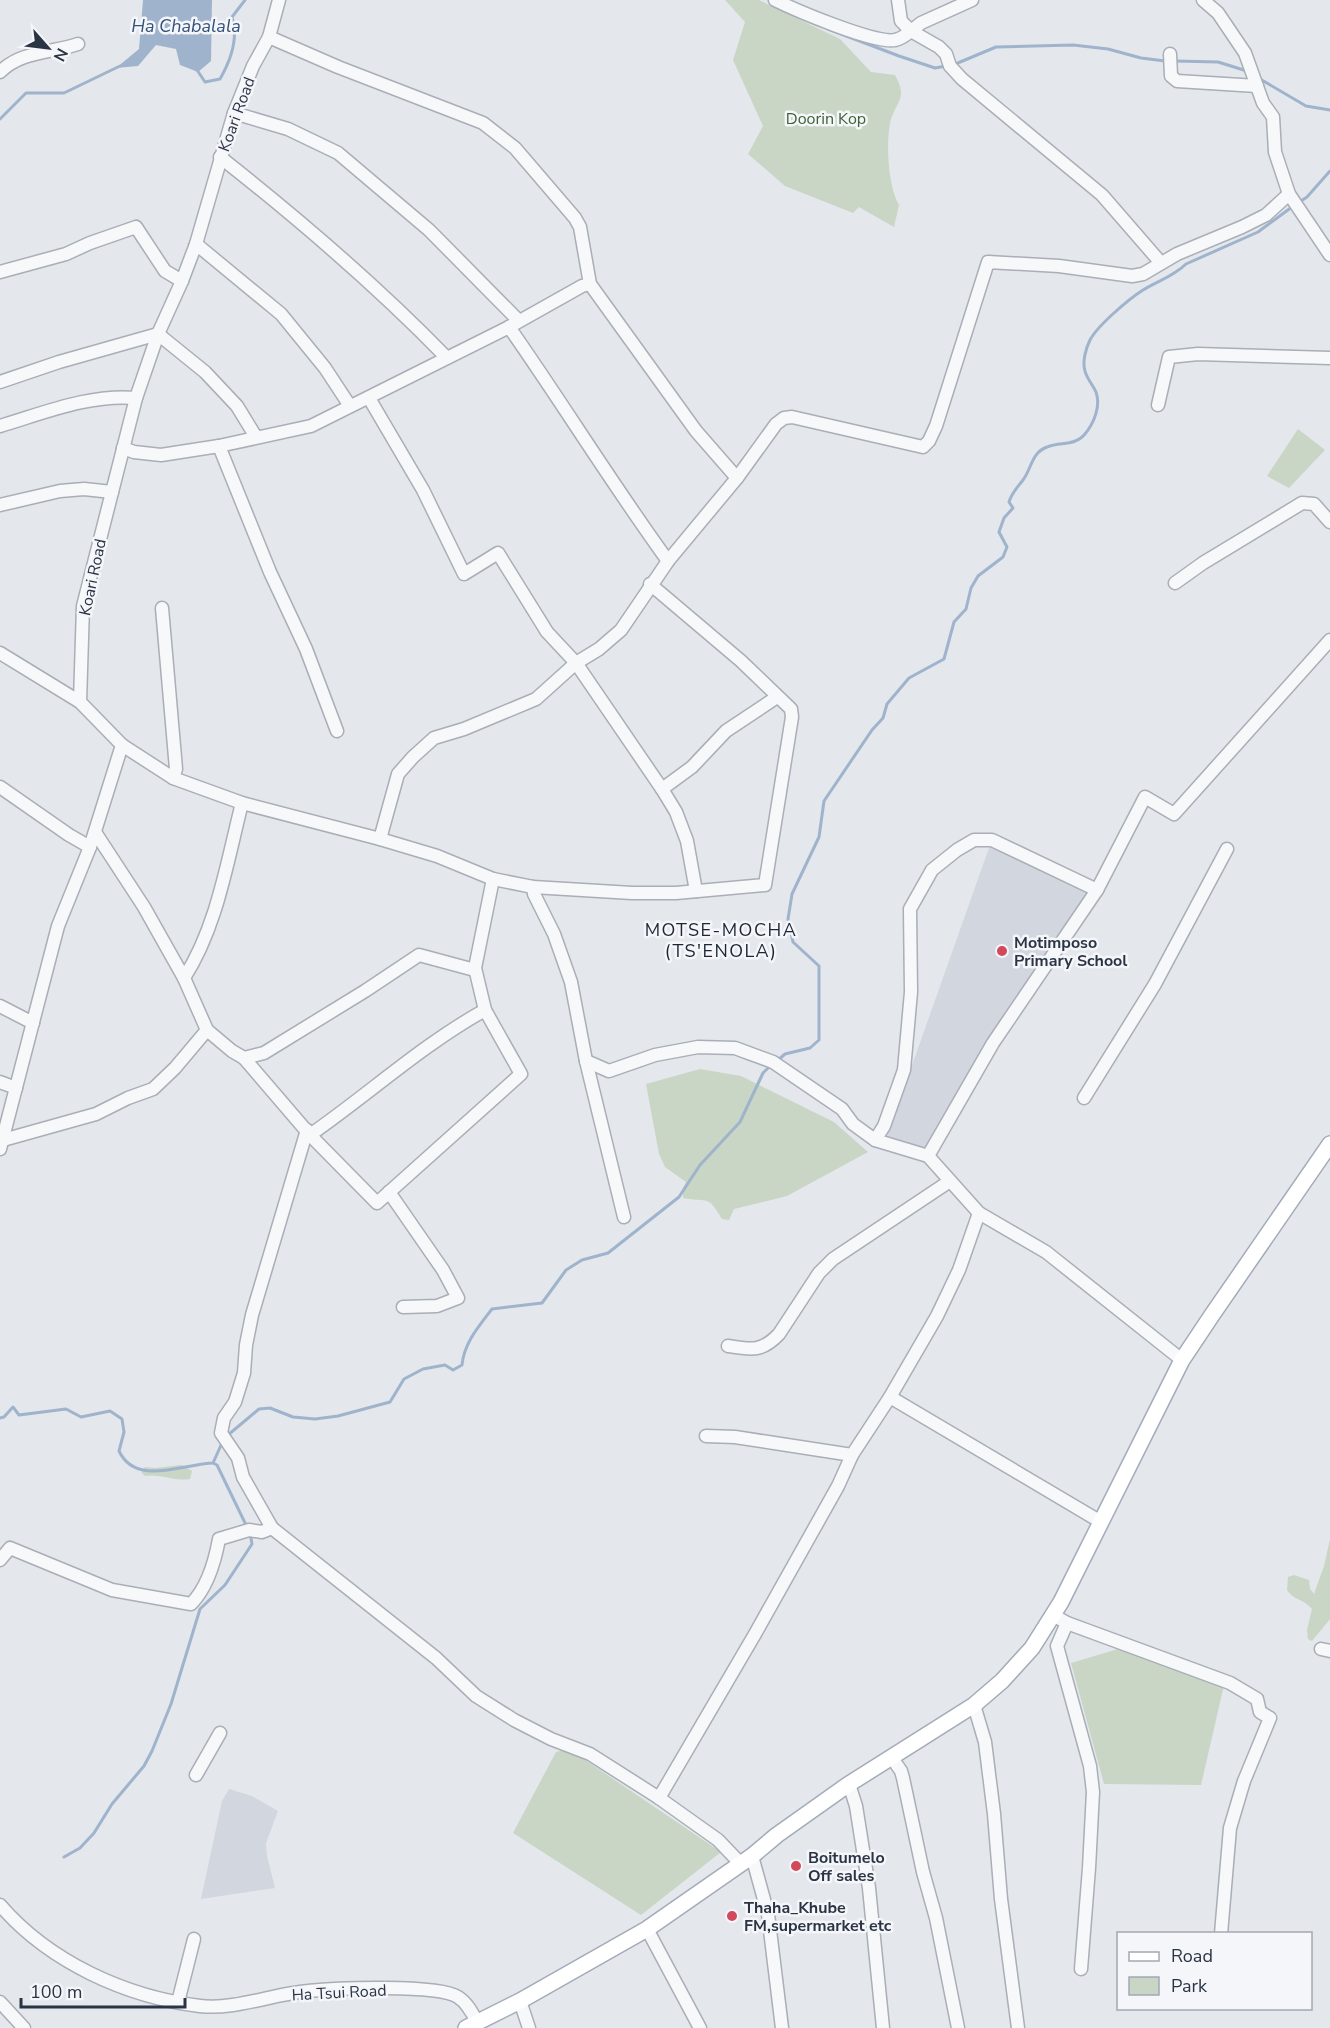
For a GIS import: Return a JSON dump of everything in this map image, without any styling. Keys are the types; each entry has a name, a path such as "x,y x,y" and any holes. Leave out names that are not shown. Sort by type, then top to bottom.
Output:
{"main road":[{"path":"472,2025 520,2001 647,1929 849,1784 989,1694 1022,1660 1053,1615 1182,1360 1328,1149"}],"street":[{"name":"Koari Road","path":"80,702 83,606 136,398 158,334 196,244 234,113 253,66 269,37 279,0"},
{"path":"775,0 802,13 874,37 894,41 921,22 972,0"},
{"path":"898,0 901,21 911,31 939,47 946,54 950,66 962,79 1102,195 1161,263"},
{"path":"1203,0 1218,13 1245,53 1263,104 1273,117 1275,152 1291,197 1330,255"},
{"path":"269,37 338,67 483,123 515,148 575,218 580,227 590,284 696,431 737,478"},
{"path":"2,65 16,59 78,44"},
{"path":"1170,54 1171,76 1177,81 1257,86"},
{"path":"234,113 288,129 338,153 429,230 513,324 624,501 668,561"},
{"path":"220,157 351,264 398,307 446,357"},
{"path":"380,838 398,774 413,757 434,738 464,729 536,699 576,663 599,649 621,630 650,584 737,478 776,424 784,418 792,417 923,447 929,441 936,426 988,262 1059,266 1131,276 1143,273 1177,254 1242,227 1266,215 1291,197"},
{"path":"0,272 66,254 136,227 154,258 165,271 182,281"},
{"path":"196,244 281,314 325,368 350,406"},
{"path":"123,448 134,452 160,455 219,446 311,426 513,324 582,286 590,284"},
{"path":"0,382 59,362 158,334 206,372 237,406 256,437"},
{"path":"1158,405 1169,357 1198,354 1330,358"},
{"path":"0,426 87,401 116,396 136,398"},
{"path":"369,398 423,490 464,574 498,553 547,632 576,663 662,789 676,812 687,841 696,891"},
{"path":"219,446 270,572 306,649 337,731"},
{"path":"0,505 60,491 84,489 112,492"},
{"path":"1175,583 1203,563 1302,503 1314,504 1330,522"},
{"path":"0,653 80,702 122,745 173,778 242,803 380,838 437,856 493,879 533,887 632,893 696,891 765,885 792,717 791,710 741,661 650,584"},
{"path":"162,608 176,769 173,778"},
{"path":"928,1156 993,1043 1097,890 1145,797 1174,814 1330,640"},
{"path":"662,789 692,767 726,731 777,697"},
{"path":"1,1144 57,926 90,847 122,745"},
{"path":"0,787 90,847"},
{"path":"184,978 196,959 215,907 242,803"},
{"path":"94,832 144,907 184,978 207,1030 244,1058 308,1132 377,1203 521,1074 486,1010 476,968 493,879"},
{"path":"875,1140 884,1126 904,1070 911,992 910,909 933,870 957,850 974,840 992,840 1097,890"},
{"path":"1084,1098 1113,1055 1155,984 1227,849"},
{"path":"533,887 534,894 554,934 571,982 586,1061 624,1217"},
{"path":"244,1058 264,1053 365,991 419,954 471,969 476,968"},
{"path":"0,1006 33,1023"},
{"path":"486,1010 454,1027 372,1087 344,1111 308,1132 252,1315 246,1345 244,1373 235,1402 224,1418 221,1433 238,1458 243,1477 272,1528 436,1658 476,1696 514,1720 551,1739 590,1754 659,1798 746,1859 768,1914 782,2028"},
{"path":"1,1144 96,1114 153,1089 176,1068 207,1030"},
{"path":"586,1061 609,1071 655,1055 698,1047 735,1048 773,1062 842,1109 853,1124 875,1140 928,1156 979,1213 1046,1252 1182,1360"},
{"path":"0,1082 16,1088"},
{"path":"728,1346 748,1349 762,1348 772,1341 819,1273 833,1259 950,1180"},
{"path":"389,1192 443,1270 458,1298 437,1306 403,1307"},
{"path":"659,1798 755,1634 838,1485 852,1455 890,1397 937,1316 959,1270 979,1213"},
{"path":"890,1397 1101,1522"},
{"path":"706,1436 735,1437 852,1455"},
{"path":"0,1560 10,1548 112,1590 191,1604 199,1595 212,1565 219,1539 249,1530 262,1532 272,1528"},
{"path":"1053,1615 1067,1623 1230,1683 1257,1699 1260,1712 1270,1718 1244,1781 1230,1828 1221,1932"},
{"path":"1067,1623 1057,1646 1090,1766 1093,1792 1081,1969"},
{"path":"974,1705 985,1742 1001,1899 1018,2028"},
{"path":"196,1775 220,1733"},
{"path":"892,1758 903,1778 923,1872 936,1918 958,2028"},
{"path":"849,1784 856,1806 869,1888 883,2028"},
{"name":"Ha Tsui Road","path":"0,1905 34,1938 79,1967 128,1989 178,2002 202,2006 227,2005 308,1990 417,1989 440,1991 457,1996 468,2006 472,2025"},
{"path":"647,1929 700,2028"},
{"path":"178,2002 194,1939"},
{"path":"520,2001 529,2028"},
{"path":"0,2002 24,2028"}],"shaded area":[{"name":"Motimposo Primary School","path":"990,845 1033,863 1091,894 927,1149 887,1136"},
{"path":"229,1789 252,1796 278,1811 266,1843 275,1888 201,1899 222,1801"}],"green space":[{"name":"Doorin Kop","path":"725,0 759,0 840,39 871,72 895,75 901,95 890,123 888,142 890,177 899,205 894,227 859,207 853,213 785,186 748,154 763,126 733,60 745,22"},
{"path":"1298,429 1325,450 1289,488 1267,476"},
{"path":"700,1069 741,1076 834,1122 868,1152 787,1196 734,1209 729,1220 722,1219 707,1201 683,1198 683,1188 686,1182 665,1167 659,1154 646,1084"},
{"path":"182,1465 192,1471 190,1479 145,1476 142,1473 145,1467"},
{"path":"1330,1539 1330,1619 1312,1641 1308,1639 1307,1630 1312,1609 1287,1590 1288,1577 1294,1575 1309,1580 1310,1589 1314,1594"},
{"path":"1118,1649 1224,1685 1201,1785 1104,1784 1071,1663"},
{"path":"569,1749 721,1852 641,1915 513,1833 556,1752"}],"water":[{"name":"Ha Chabalala","path":"143,0 212,0 211,61 198,72 180,65 176,49 156,45 138,66 116,68 139,49"}],"waterway":[{"path":"197,70 205,82 220,79 233,49 235,33 232,17 245,0"},
{"path":"828,29 935,68 946,66"},
{"path":"953,65 996,47 1073,45 1108,49 1141,58 1165,61"},
{"path":"1175,61 1218,62 1247,71"},
{"path":"0,119 26,93 64,93 120,66"},
{"path":"1260,79 1306,106 1330,110"},
{"path":"1298,203 1307,197 1330,171"},
{"path":"777,1061 785,1054 810,1048 819,1040 819,966 793,942 788,919 792,894 819,837 824,801 872,730 883,718 887,704 909,678 944,659 954,622 966,609 971,588 978,576 1003,557 1007,547 999,532 1004,518 1013,508 1009,502 1012,495 1035,457 1052,445 1076,441 1091,425 1098,403 1096,392 1084,367 1090,340 1107,320 1143,290 1186,264 1258,232 1292,207"},
{"path":"228,1435 259,1409 270,1408 293,1417 315,1419 338,1416 390,1402 404,1379 423,1369 445,1365 453,1370 462,1365 469,1342 492,1309 542,1303 566,1270 582,1260 608,1253 679,1197 700,1165 740,1122 763,1073 770,1066"},
{"path":"0,1418 4,1417 13,1407 19,1415 66,1409 81,1417 110,1411 122,1419 124,1432 119,1451 127,1462 148,1471 213,1463 222,1443"},
{"path":"213,1463 217,1465 247,1527"},
{"path":"64,1857 80,1848 94,1833 112,1804 144,1766 171,1704 200,1609 225,1585 252,1544 250,1533"}],"place":[{"name":"Motimposo Primary School","path":"1002,951"},
{"name":"Boitumelo Off sales","path":"796,1866"},
{"name":"Thaha_Khube FM,supermarket etc","path":"732,1916"}],"district":[{"name":"MOTSE-MOCHA (TS'ENOLA)","path":"721,940"}]}
